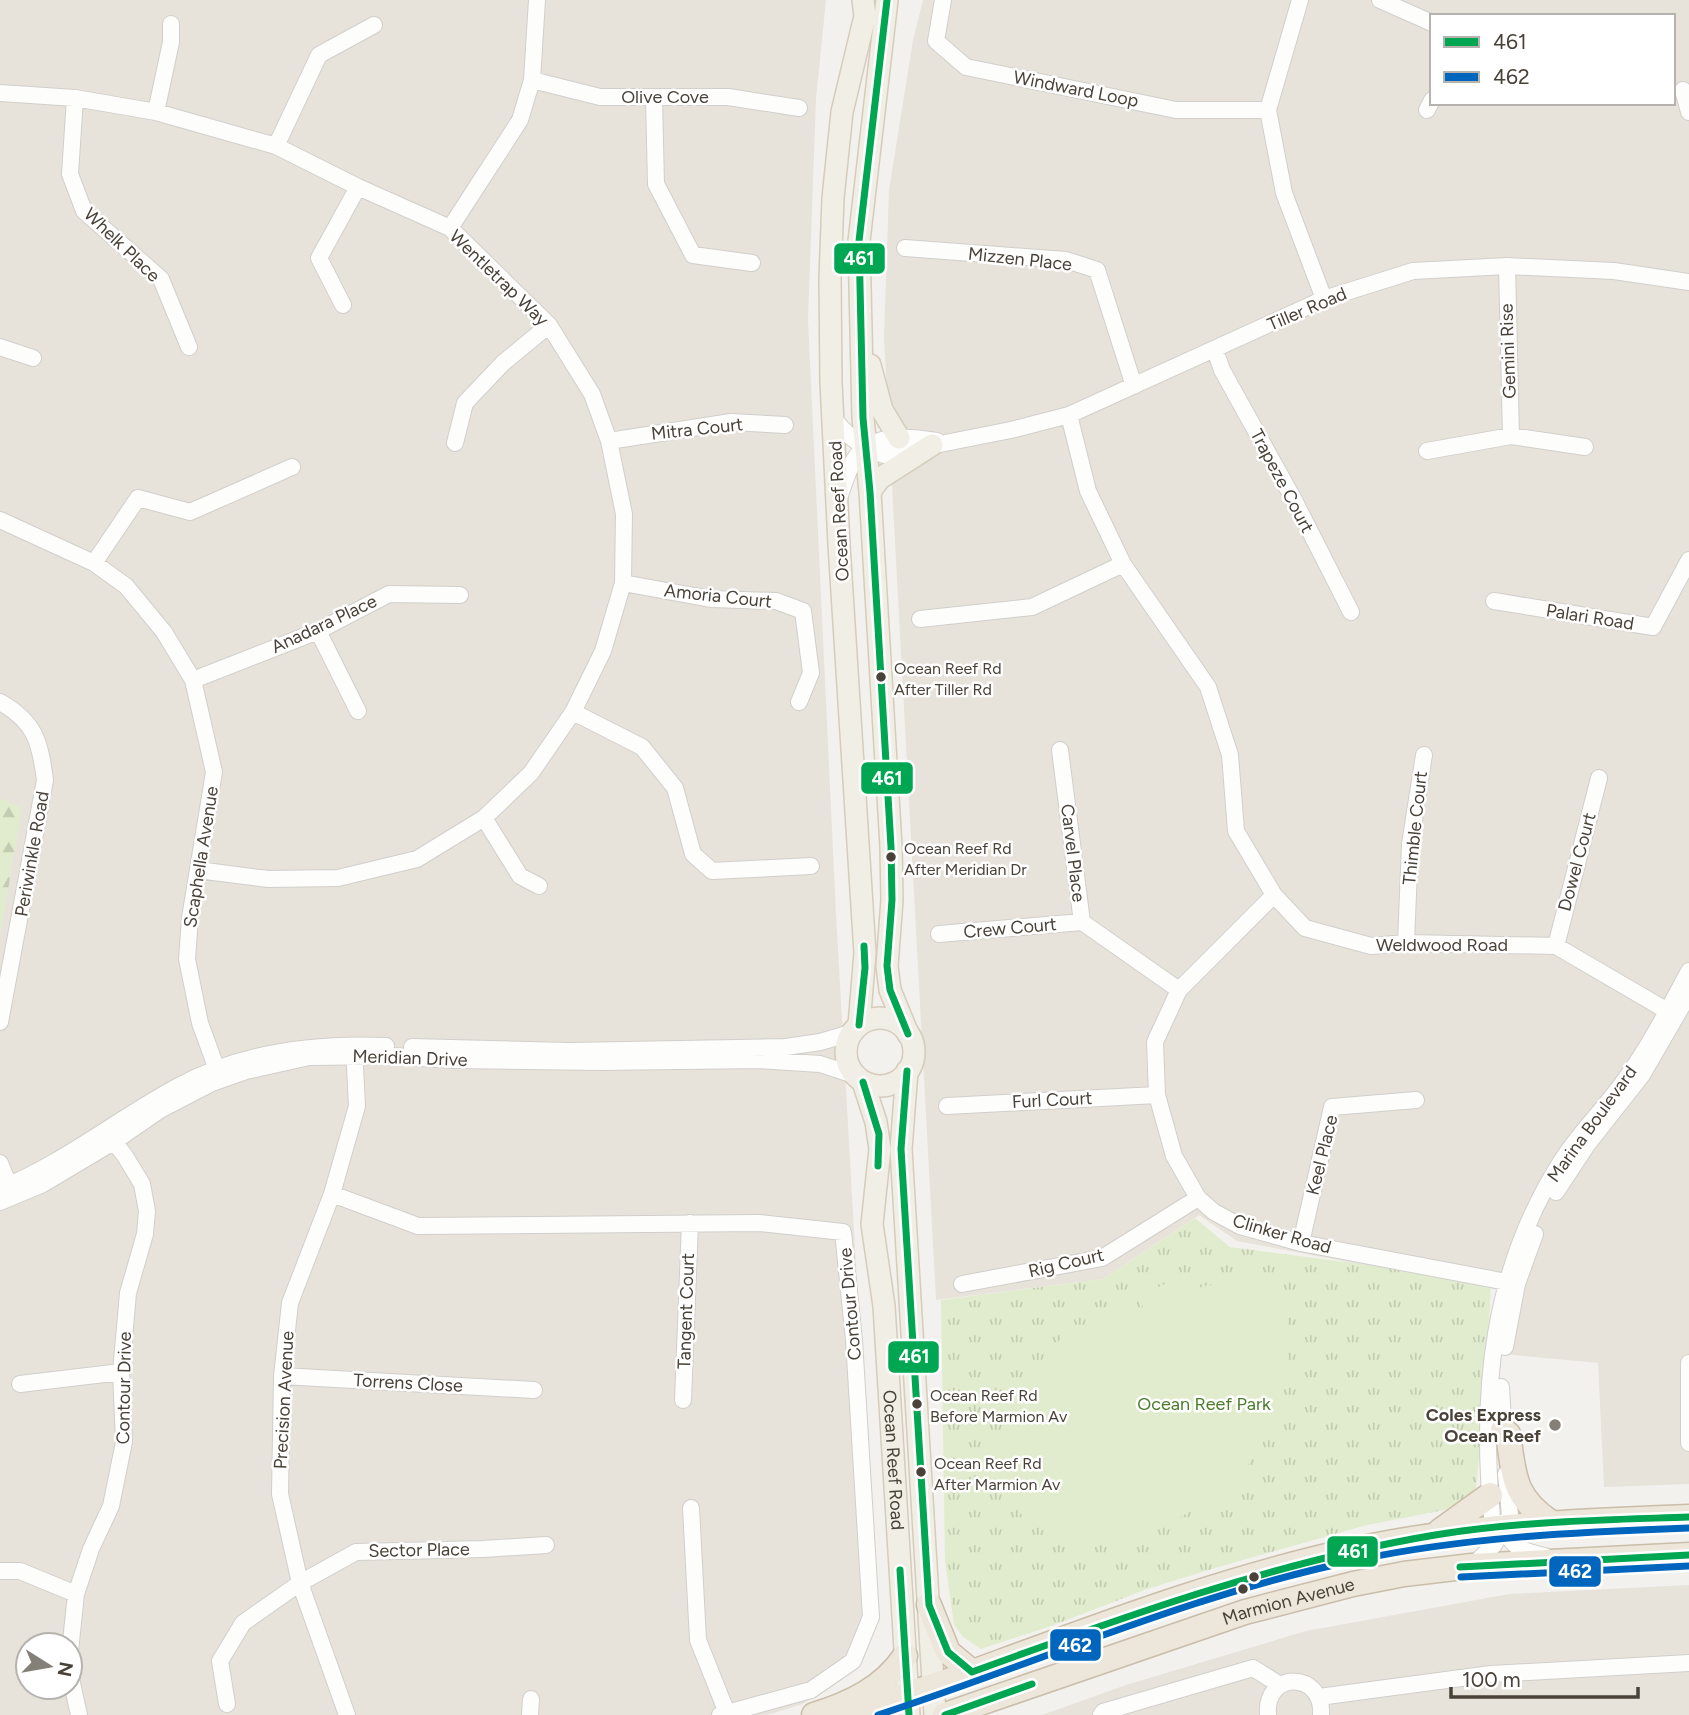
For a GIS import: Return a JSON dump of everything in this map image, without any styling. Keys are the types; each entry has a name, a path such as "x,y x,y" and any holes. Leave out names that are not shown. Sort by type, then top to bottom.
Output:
{"highway":[{"path":"1503,1430 1508,1434 1518,1487 1533,1510 1550,1522"},
{"path":"1437,1534 1490,1494"},
{"name":"Marmion Avenue","path":"845,1715 908,1704 934,1685 1129,1615 1231,1581 1352,1550 1437,1534 1550,1522 1689,1517"},
{"name":"Marmion Avenue","path":"945,1715 1257,1608 1404,1574 1472,1566 1689,1555"},
{"path":"929,1605 948,1652 972,1672"},
{"path":"814,1715 866,1693 895,1671 905,1656"},
{"path":"981,1715 1000,1696"}],"main road":[{"name":"Ocean Reef Road","path":"855,1029 864,953 837,501 831,382 830,279 833,198 842,112 865,16 863,0"},
{"name":"Ocean Reef Road","path":"887,0 859,241 860,333 892,881 887,966 890,990 908,1034"},
{"path":"860,333 882,410 899,438"},
{"path":"870,492 879,479 938,443"},
{"path":"880,1018 901,1026 908,1034 914,1053 907,1072 901,1079 882,1086 859,1078 848,1065 846,1054 855,1029 869,1020 880,1018"},
{"name":"Ocean Reef Road","path":"907,1072 901,1149 936,1715"},
{"name":"Ocean Reef Road","path":"859,1078 876,1122 880,1149 872,1224 884,1306 908,1704"}],"street":[{"path":"450,228 520,120 532,80 537,0"},
{"name":"Windward Loop","path":"943,0 936,41 967,67 1177,110 1268,110"},
{"path":"1300,0 1268,110 1284,193 1324,299"},
{"path":"1380,0 1430,22"},
{"path":"156,112 171,41 171,24"},
{"path":"276,146 319,55 374,25"},
{"name":"Olive Cove","path":"532,80 600,97 728,97 799,108"},
{"path":"1682,88 1689,112"},
{"name":"Wentletrap Way","path":"0,93 75,97 156,112 276,146 358,187 450,228 549,325 592,394 609,441 624,514 623,583 603,651 573,712 531,773 484,818 417,859 338,878 268,879 198,870"},
{"name":"Whelk Place","path":"75,97 69,174 84,211 160,279 189,347"},
{"path":"654,98 656,184 693,255 752,263"},
{"path":"343,305 319,258 358,187"},
{"name":"Mizzen Place","path":"905,248 1066,260 1097,270 1133,386"},
{"name":"Tiller Road","path":"866,449 884,455 918,450 938,443 1011,430 1069,415 1324,299 1413,271 1507,266 1614,271 1689,282"},
{"name":"Gemini Rise","path":"1507,266 1511,436"},
{"path":"455,443 465,403 503,363 549,325"},
{"path":"0,347 33,358"},
{"name":"Trapeze Court","path":"1215,350 1222,370 1294,500 1351,612"},
{"name":"Weldwood Road","path":"1069,415 1088,491 1124,564 1208,687 1230,755 1236,831 1274,895 1305,928 1371,946 1406,943 1556,946 1672,1013"},
{"path":"835,420 846,435 866,449 859,453 837,501"},
{"name":"Mitra Court","path":"609,441 731,422 785,425"},
{"path":"1427,451 1511,436 1585,447"},
{"name":"Tiller Road","path":"866,449 881,440 899,438 918,438 938,443"},
{"path":"94,563 138,498 190,512 292,467"},
{"name":"Scaphella Avenue","path":"0,520 94,563 126,586 163,632 193,680 214,772 190,919 187,959 200,1023 219,1074"},
{"name":"Palari Road","path":"1494,601 1653,627 1689,560"},
{"path":"920,619 1032,607 1124,564"},
{"name":"Amoria Court","path":"623,583 711,599 776,601 803,611 811,673 799,702"},
{"name":"Anadara Place","path":"193,680 318,631 388,594 460,595"},
{"path":"318,631 358,711"},
{"name":"Periwinkle Road","path":"0,702 25,721 41,744 45,780 0,1022"},
{"path":"573,712 642,747 674,788 692,853 712,871 811,866"},
{"name":"Carvel Place","path":"1060,750 1082,922 1179,990"},
{"name":"Thimble Court","path":"1406,943 1410,844 1424,755"},
{"name":"Dowel Court","path":"1556,946 1599,778"},
{"path":"484,818 520,876 539,886"},
{"name":"Clinker Road","path":"1274,895 1179,990 1155,1042 1157,1095 1174,1156 1198,1198 1214,1213 1240,1226 1301,1243 1511,1283"},
{"name":"Crew Court","path":"939,934 1082,922"},
{"name":"Marina Boulevard","path":"1672,1013 1689,971"},
{"name":"Marina Boulevard","path":"1566,1560 1517,1548 1492,1518 1491,1366 1530,1217 1562,1160 1689,994"},
{"name":"Meridian Drive","path":"6,1194 34,1175 160,1110 219,1074 355,1050 569,1051 786,1047 820,1042 855,1029"},
{"name":"Meridian Drive","path":"355,1050 391,1056 519,1062 798,1061 829,1065 859,1078"},
{"name":"Precision Avenue","path":"347,1715 300,1583 280,1494 282,1376 290,1303 332,1194 356,1106 355,1050"},
{"name":"Furl Court","path":"947,1106 1157,1095"},
{"name":"Keel Place","path":"1301,1243 1332,1107 1416,1100"},
{"name":"Contour Drive","path":"72,1631 76,1594 91,1549 111,1506 124,1442 121,1372 128,1293 145,1234 147,1211 142,1184 110,1137"},
{"path":"0,1163 6,1194"},
{"name":"Contour Drive","path":"332,1194 418,1226 760,1223 843,1232 854,1340 871,1617 853,1661 811,1690 723,1714"},
{"name":"Rig Court","path":"962,1284 1102,1258 1198,1198"},
{"name":"Tangent Court","path":"683,1399 690,1223"},
{"name":"Marina Boulevard","path":"1472,1566 1494,1545 1510,1515 1501,1405 1502,1363 1511,1283"},
{"path":"1689,1363 1689,1443"},
{"path":"20,1384 121,1372"},
{"name":"Torrens Close","path":"282,1376 534,1390"},
{"path":"691,1508 698,1640 723,1714"},
{"name":"Sector Place","path":"227,1704 220,1661 243,1623 300,1583 356,1552 546,1545"},
{"path":"0,1571 20,1571 76,1594"},
{"path":"1319,1697 1491,1674 1689,1663"},
{"path":"1101,1715 1103,1712 1253,1668 1280,1685"},
{"path":"1268,1715 1269,1697 1280,1685 1298,1682 1307,1685 1319,1697 1321,1715"}],"shaded area":[{"path":"0,0 826,0 816,99 808,320 836,914 876,1617 855,1670 803,1704 767,1715 0,1715"},
{"path":"923,0 1689,0 1689,1484 1604,1487 1598,1363 1493,1353 1498,1290 1237,1241 1199,1215 1103,1279 936,1300 884,338 889,190 913,40"},
{"path":"1689,1585 1689,1715 1042,1715 1126,1685 1306,1631 1509,1594"}],"green space":[{"path":"0,798 22,808 0,936"},
{"name":"Ocean Reef Park","path":"1195,1218 1230,1247 1491,1285 1476,1488 1461,1503 1444,1510 1363,1526 1222,1566 1147,1589 1054,1625 981,1649 963,1637 954,1625 945,1560 941,1300 1103,1279"},
{"path":"1179,1277 1186,1290 1144,1309 1138,1297"},
{"path":"1249,1281 1281,1298 1289,1332 1286,1370 1276,1415 1242,1475 1219,1495 1177,1519 1120,1537 1081,1545 1051,1536 1021,1514 1001,1480 999,1448 1012,1405 1035,1368 1064,1335 1117,1315 1144,1313 1204,1286"}],"transit line":[{"name":"461","path":"887,0 859,241 863,418 870,492 891,847 892,900 887,966 890,990 908,1034"},
{"name":"461","path":"859,1025 865,968 864,946"},
{"name":"461","path":"907,1071 901,1149 929,1605 948,1652 972,1672 1200,1593 1375,1546 1498,1527 1689,1517"},
{"name":"461","path":"863,1082 879,1134 878,1166"},
{"name":"462","path":"878,1715 1175,1610 1296,1574 1398,1552 1481,1541 1689,1528"},
{"name":"461","path":"1460,1567 1689,1555"},
{"name":"462","path":"1461,1577 1689,1566"},
{"name":"461","path":"900,1570 909,1715"},
{"name":"461","path":"945,1715 1032,1684"}],"place":[{"name":"Ocean Reef Rd After Tiller Rd","path":"881,677"},
{"name":"Ocean Reef Rd After Meridian Dr","path":"891,857"},
{"name":"Ocean Reef Rd Before Marmion Av","path":"917,1404"},
{"name":"Coles Express Ocean Reef","path":"1555,1425"},
{"name":"Ocean Reef Rd After Marmion Av","path":"921,1472"}]}
